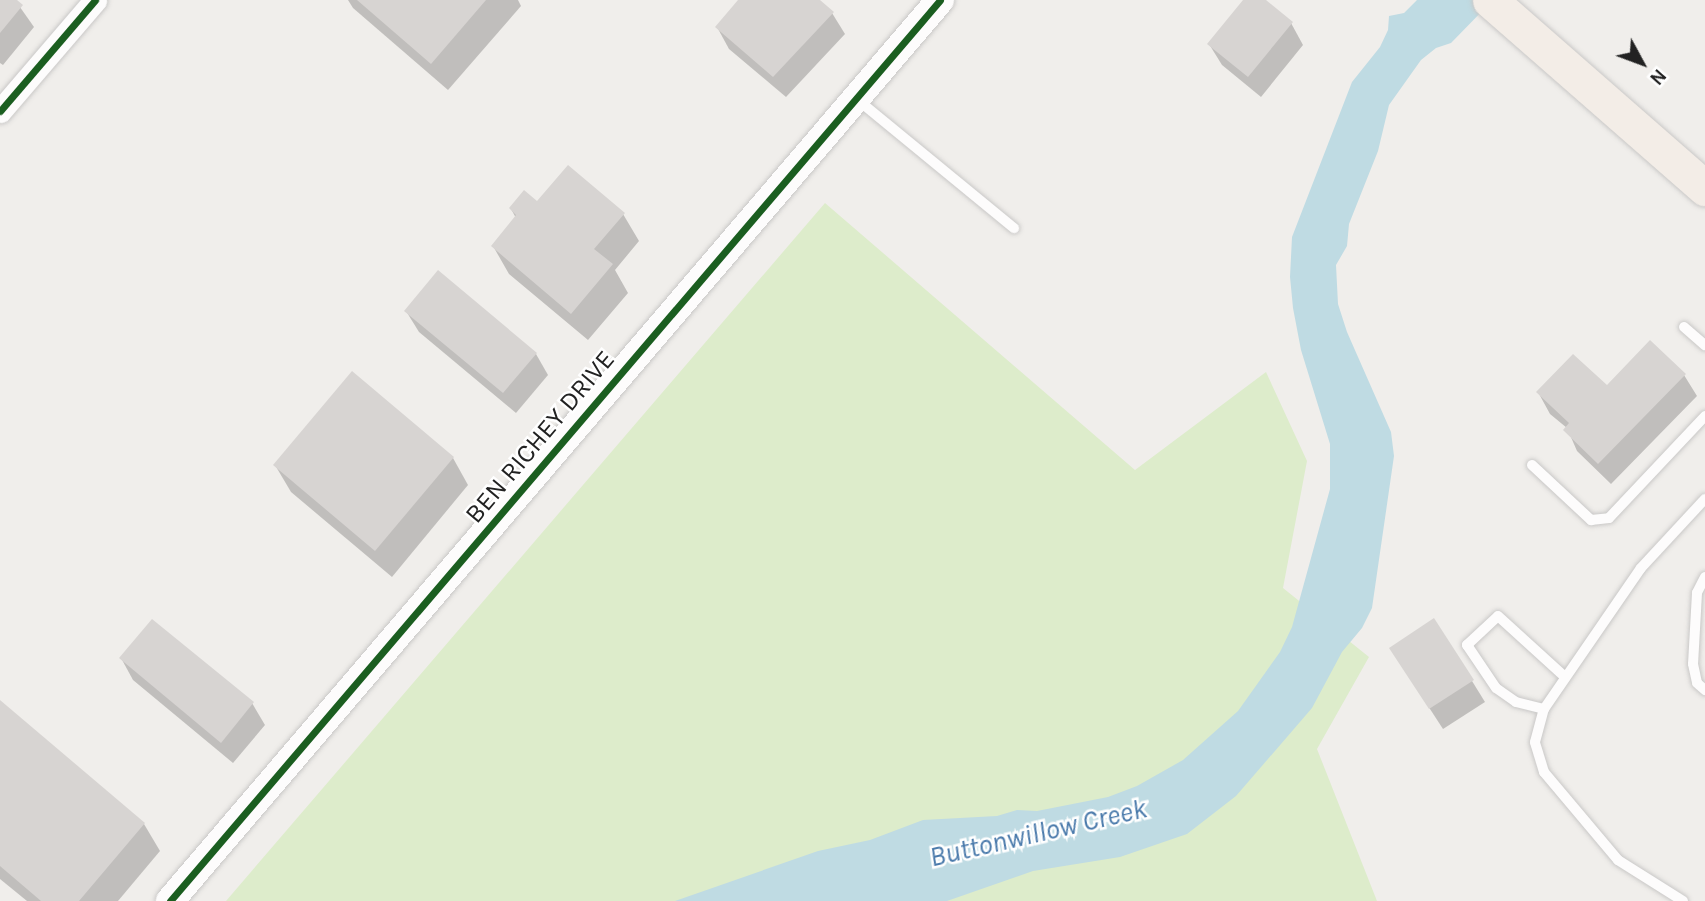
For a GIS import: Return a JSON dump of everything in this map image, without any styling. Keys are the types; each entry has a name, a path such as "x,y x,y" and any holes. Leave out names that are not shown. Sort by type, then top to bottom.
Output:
{"main road":[{"path":"1490,0 1705,188"}],"street":[{"path":"0,111 95,0"},
{"name":"BEN RICHEY DRIVE","path":"170,901 940,0"}],"lane":[{"path":"856,98 1014,228"},
{"path":"1684,327 1705,345"},
{"path":"1532,465 1591,520 1609,518 1705,416"},
{"path":"1683,901 1618,860 1544,772 1535,742 1544,709 1641,568 1705,499"},
{"path":"1705,577 1697,593 1693,664 1697,683 1705,690"},
{"path":"1544,709 1516,702 1496,688 1467,645 1498,616 1565,677"}],"green space":[{"path":"825,203 1135,470 1266,372 1307,461 1283,588 1369,657 1317,749 1377,901 226,901"}],"water":[{"name":"Buttonwillow Creek","path":"1417,0 1493,0 1451,43 1436,48 1421,60 1389,105 1378,151 1349,224 1347,246 1336,265 1338,304 1347,332 1391,432 1394,456 1372,608 1362,628 1342,652 1312,708 1236,796 1187,834 1120,857 1033,871 947,901 675,901 818,851 870,840 923,820 997,816 1017,810 1037,811 1108,797 1137,786 1183,760 1238,711 1280,652 1292,627 1330,489 1330,444 1301,350 1293,308 1290,277 1292,237 1352,82 1380,47 1388,30 1389,16 1404,13"}],"building":[{"path":"0,0 17,0 23,5 0,33"},
{"path":"357,0 486,0 431,64"},
{"path":"738,0 820,0 834,12 773,77 715,27"},
{"path":"1243,0 1266,0 1293,22 1248,77 1207,44"},
{"path":"568,165 625,213 594,249 613,264 571,314 491,246 516,215 509,208 524,190 537,201"},
{"path":"438,270 537,353 503,393 404,311"},
{"path":"1650,340 1686,374 1598,464 1563,430 1569,423 1536,392 1573,354 1607,385"},
{"path":"352,371 454,457 375,551 273,465"},
{"path":"1434,618 1474,680 1429,709 1389,648"},
{"path":"152,619 254,702 221,743 119,658"},
{"path":"0,700 145,823 79,901 41,901 0,866"}],"cycle path":[{"path":"0,111 95,0"},
{"path":"170,901 940,0"}]}
